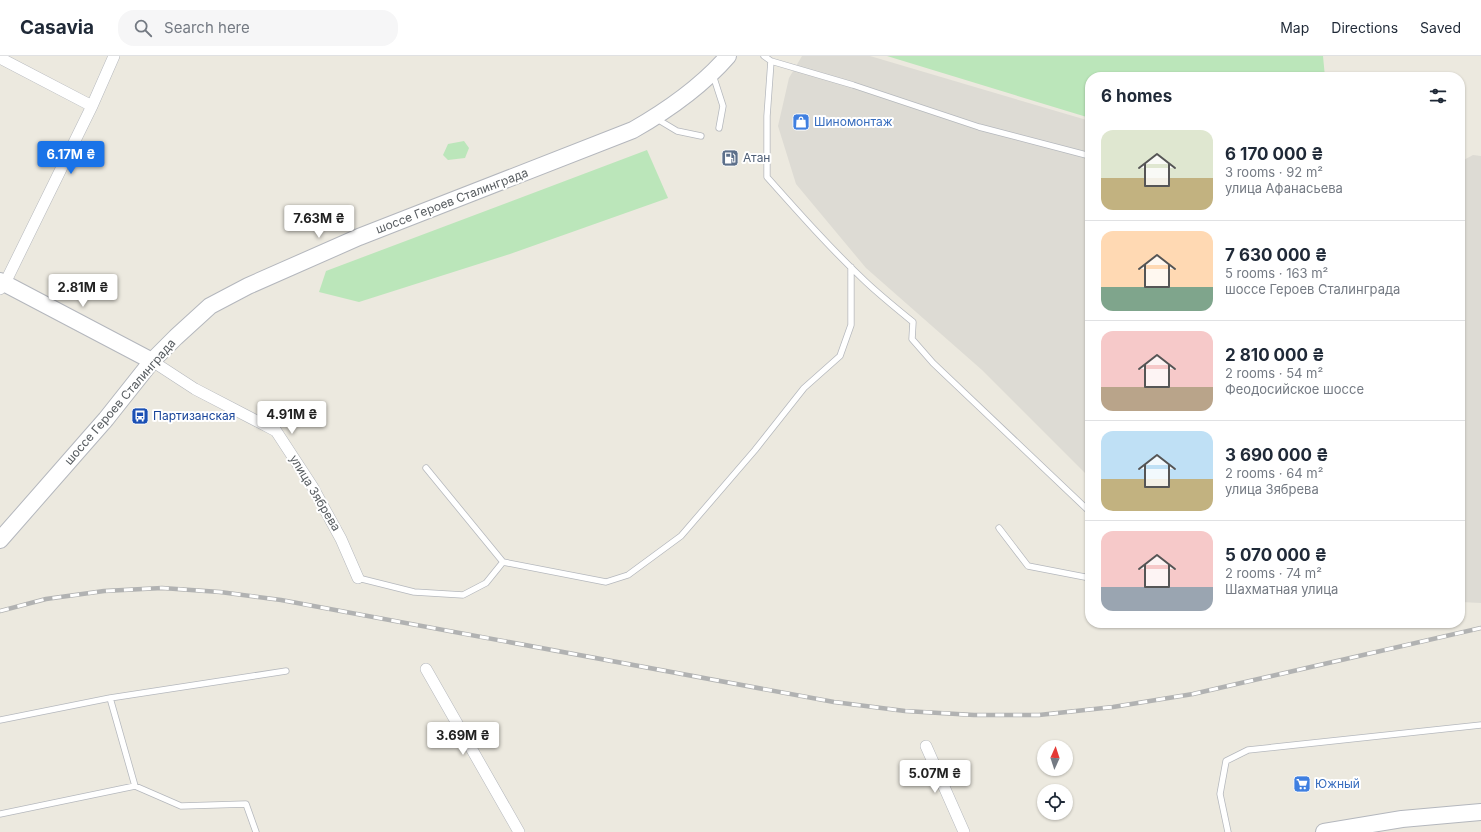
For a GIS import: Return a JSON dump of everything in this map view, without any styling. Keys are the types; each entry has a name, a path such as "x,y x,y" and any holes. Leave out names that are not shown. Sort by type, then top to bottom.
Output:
{"main road":[{"name":"шоссе Героев Сталинграда","path":"0,540 106,419 152,361 176,336 210,306 248,286 359,237 634,130 655,118 712,74 728,56"},
{"path":"2,284 152,361"},
{"path":"1324,832 1402,819 1481,812"}],"street":[{"path":"2,284 92,106 114,56"},
{"path":"0,58 92,106"},
{"name":"улица Зябрева","path":"152,361 195,389 276,431 312,486 341,539 358,578"},
{"path":"426,669 519,832"},
{"path":"926,746 964,832"}],"lane":[{"path":"764,56 771,61 853,85 978,127 1085,155"},
{"path":"771,61 767,116 767,177 810,226 866,282 912,322 912,339 933,363 1085,507"},
{"path":"712,74 723,106 719,128"},
{"path":"655,118 677,131 701,136"},
{"path":"426,468 502,562 606,582 628,575 681,536 755,450 804,388 840,356 851,324 851,267"},
{"path":"999,528 1028,566 1085,577"},
{"path":"358,578 414,592 463,594 486,583 502,562"},
{"path":"0,720 110,698 286,671"},
{"path":"110,698 135,786"},
{"path":"1228,832 1220,794 1226,761 1248,750 1481,725"},
{"path":"0,814 135,786 181,806 246,804 256,832"}],"shaded area":[{"path":"802,56 870,56 1085,120 1085,473 982,370 866,268 796,184 778,126 789,78"},
{"path":"1473,155 1481,156 1481,603 1465,602 1465,159"}],"green space":[{"path":"887,56 1323,56 1325,72 1085,72 1085,116"},
{"path":"464,141 469,148 465,158 448,160 443,155 448,144"},
{"path":"647,150 668,198 510,254 359,302 319,292 326,271"}],"railway":[{"path":"0,611 46,599 104,591 162,588 220,592 281,600 834,702 905,711 974,715 1039,715 1113,707 1193,694 1481,628"}],"place":[{"name":"Шиномонтаж","path":"801,122"},
{"name":"Атан","path":"730,158"},
{"name":"Партизанская","path":"140,416"},
{"name":"Южный","path":"1302,784"}]}
